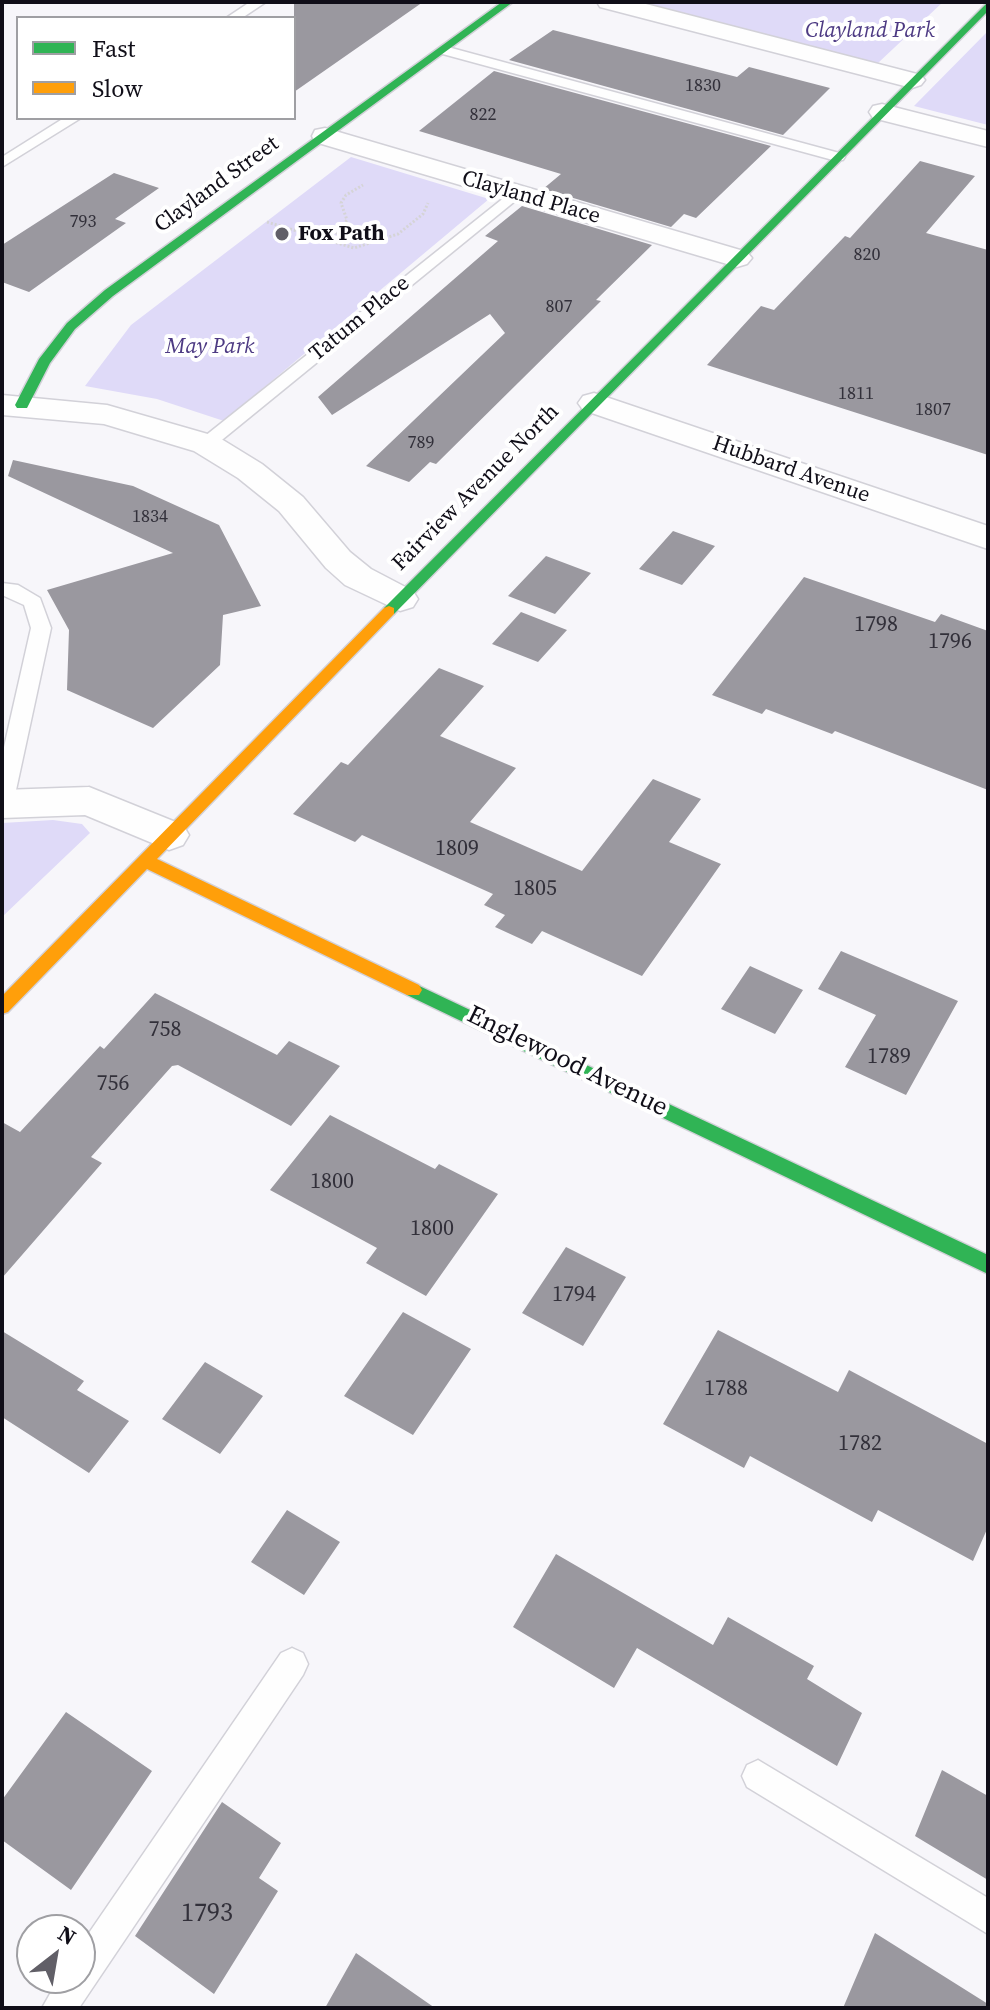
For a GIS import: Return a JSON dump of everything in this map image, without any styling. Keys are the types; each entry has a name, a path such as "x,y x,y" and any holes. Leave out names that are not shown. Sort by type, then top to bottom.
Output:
{"street":[{"name":"Clayland Street","path":"12,405 71,326 109,293 508,2"},
{"path":"609,2 912,80"},
{"name":"Fairview Avenue North","path":"2,1007 400,599 988,5"},
{"path":"882,112 988,139"},
{"name":"Clayland Place","path":"325,136 737,258"},
{"name":"Hubbard Avenue","path":"594,403 988,538"},
{"path":"12,405 107,415 206,444 250,471 291,504 338,560 358,577 400,599"},
{"name":"Englewood Avenue","path":"2,804 89,801 157,848 988,1265"}],"lane":[{"path":"236,16 259,2"},
{"path":"444,50 838,157"},
{"path":"2,163 71,120"},
{"name":"Tatum Place","path":"206,444 515,194"},
{"path":"2,589 11,589 33,602 41,628 2,804"},
{"path":"96,1952 292,1664"},
{"path":"758,1776 988,1917"}],"path":[{"path":"330,241 347,220 341,203 357,187 372,182 364,179"},
{"path":"263,220 354,248 387,240 423,214 429,199"}],"green space":[{"name":"Clayland Park","path":"637,2 943,2 878,63"},
{"path":"988,31 988,125 914,106"},
{"name":"May Park","path":"351,157 489,199 224,421 157,399 85,386 131,325"},
{"path":"53,820 82,824 90,833 2,917 2,823"}],"building":[{"path":"294,2 423,2 296,91"},
{"path":"553,30 737,77 749,67 830,88 783,135 509,60"},
{"path":"494,71 771,146 696,218 684,214 671,227 543,189 561,174 419,131"},
{"path":"920,161 975,176 926,233 988,250 988,455 707,365 761,306 774,310 845,236 850,238"},
{"path":"114,173 159,188 115,219 126,223 29,292 2,282 2,245"},
{"path":"522,206 652,245 596,300 601,301 436,464 430,462 409,482 366,466 505,333 490,314 332,415 318,397 498,241 485,236"},
{"path":"13,460 133,486 219,525 261,606 223,615 220,665 153,728 67,690 69,630 47,590 173,553 8,476"},
{"path":"673,531 715,546 682,585 639,569"},
{"path":"546,556 591,573 555,614 508,596"},
{"path":"804,577 935,622 941,614 988,631 988,790 835,731 832,734 766,709 762,714 712,695"},
{"path":"521,612 567,630 538,662 492,644"},
{"path":"439,668 484,686 440,736 516,768 470,822 582,871 653,779 701,799 669,842 721,864 642,976 542,931 532,944 495,927 505,915 484,905 493,894 362,835 355,842 293,814 341,762 348,765"},
{"path":"841,951 958,1001 906,1095 845,1067 876,1015 818,989"},
{"path":"750,966 803,990 775,1034 721,1009"},
{"path":"155,993 277,1055 289,1041 340,1066 291,1126 178,1065 172,1066 91,1157 102,1163 2,1278 2,1122 20,1132 100,1046 104,1049"},
{"path":"330,1115 435,1169 439,1164 498,1194 426,1296 366,1263 377,1248 270,1190"},
{"path":"566,1247 626,1277 583,1346 522,1313"},
{"path":"403,1312 471,1349 413,1435 344,1396"},
{"path":"718,1330 838,1392 849,1370 988,1444 988,1527 973,1561 878,1510 872,1522 750,1456 744,1468 663,1424"},
{"path":"2,1331 84,1381 77,1390 129,1421 89,1473 2,1417"},
{"path":"205,1362 263,1396 220,1454 162,1419"},
{"path":"287,1510 340,1542 304,1595 251,1562"},
{"path":"556,1554 713,1645 728,1617 814,1666 807,1679 862,1713 837,1766 637,1648 614,1688 513,1627"},
{"path":"66,1712 152,1771 71,1890 2,1840 2,1800"},
{"path":"942,1770 988,1796 988,1880 915,1836"},
{"path":"222,1802 281,1843 259,1878 278,1891 214,1994 135,1936"},
{"path":"875,1933 988,2004 988,2008 843,2008"},
{"path":"356,1953 435,2008 325,2008"}],"traffic: fast":[{"path":"22,405 44,362 71,326 109,293 508,2"},
{"path":"389,611 988,5"},
{"path":"413,990 988,1265"}],"traffic: slow":[{"path":"2,1007 389,611"},
{"path":"145,861 413,990"}],"place":[{"name":"Fox Path","path":"282,234"}]}
